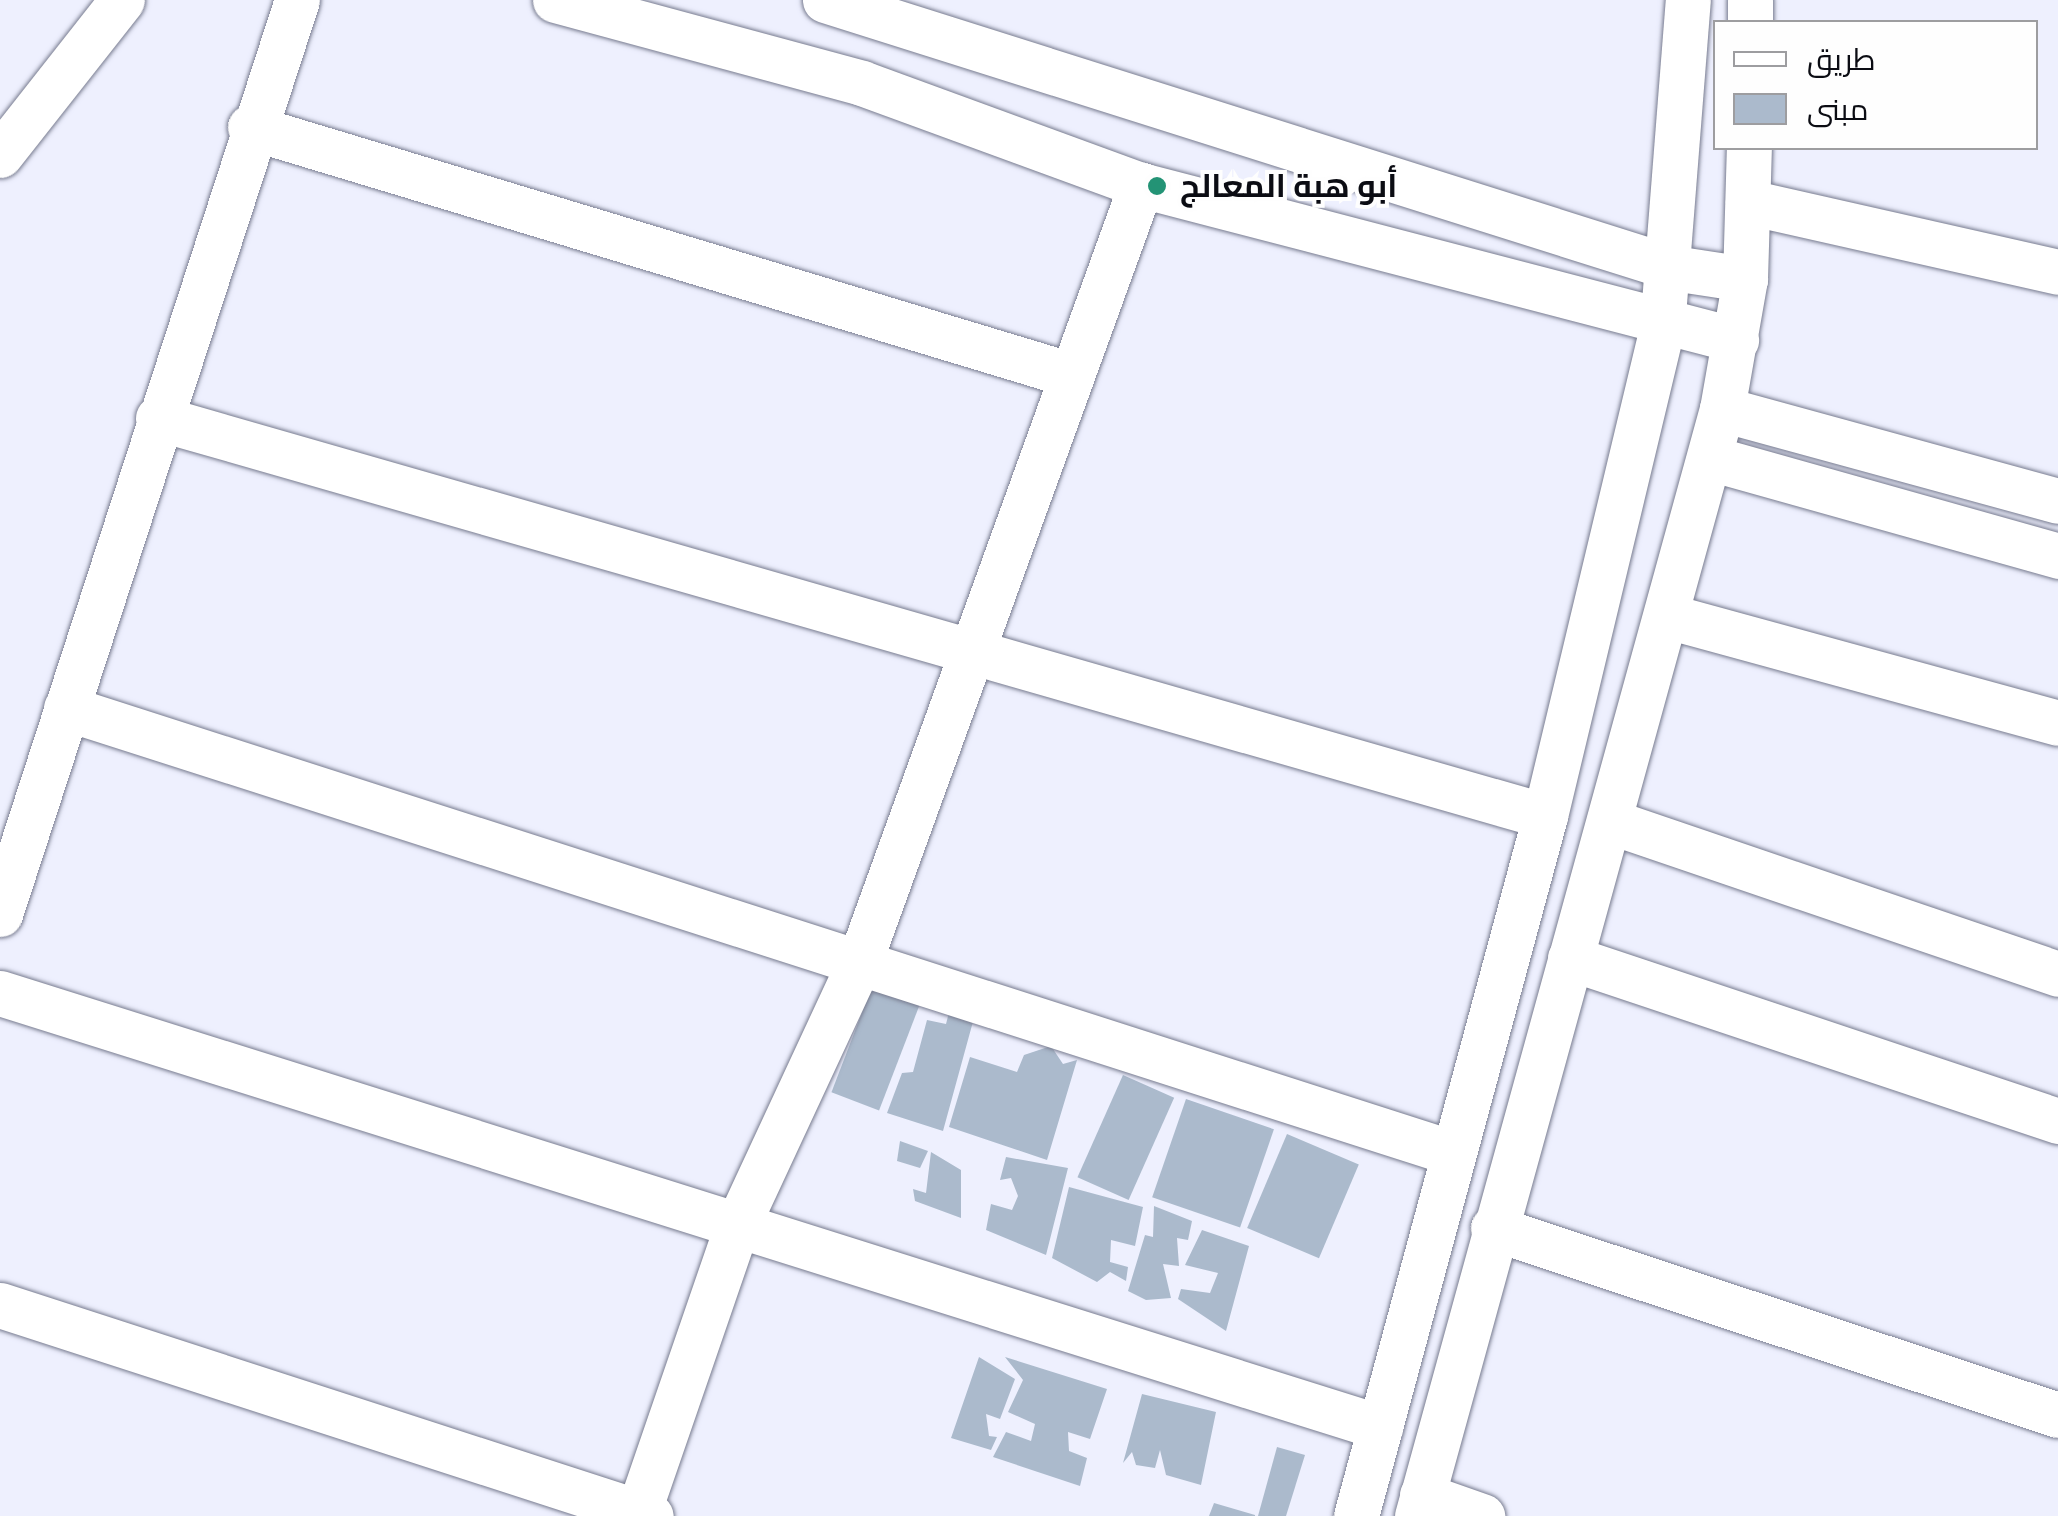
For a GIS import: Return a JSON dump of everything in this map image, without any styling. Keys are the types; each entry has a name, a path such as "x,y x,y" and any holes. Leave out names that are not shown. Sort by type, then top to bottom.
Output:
{"street":[{"path":"0,155 122,0"},
{"path":"0,914 250,126 297,0"},
{"path":"555,0 862,82 1141,185 1662,328 1736,340"},
{"path":"824,0 886,8 1124,100 1673,268 1745,279"},
{"path":"1356,1516 1545,816 1662,328 1673,268 1688,0"},
{"path":"250,126 1068,374"},
{"path":"1482,1516 1420,1506 1493,1228 1722,409 1745,279 1749,150"},
{"path":"0,1305 643,1515 737,1226 859,963 972,659 1068,374 1141,185"},
{"path":"1748,202 2058,272"},
{"path":"1722,409 2058,502"},
{"path":"158,418 972,659 1545,816"},
{"path":"1710,458 2058,556"},
{"path":"1666,616 2058,724"},
{"path":"66,708 1454,1153"},
{"path":"1608,821 2058,974"},
{"path":"1570,958 2058,1121"},
{"path":"0,993 1380,1427"},
{"path":"1493,1228 2058,1415"}],"building":[{"path":"873,984 921,1002 879,1111 831,1092"},
{"path":"952,1001 977,1007 943,1131 887,1113 902,1073 913,1072 927,1020 946,1024"},
{"path":"1051,1046 1063,1064 1077,1060 1047,1160 949,1127 970,1057 1017,1072 1024,1055"},
{"path":"1123,1075 1174,1098 1129,1200 1077,1177"},
{"path":"1186,1099 1274,1129 1240,1228 1152,1197"},
{"path":"1287,1134 1359,1164 1319,1258 1247,1228"},
{"path":"900,1141 928,1151 920,1168 897,1161"},
{"path":"931,1152 961,1170 961,1218 915,1201 913,1189 926,1193"},
{"path":"1006,1157 1068,1168 1046,1255 986,1230 991,1204 1012,1210 1018,1196 1011,1178 1000,1180"},
{"path":"1069,1187 1143,1207 1135,1246 1111,1240 1110,1262 1128,1267 1126,1281 1110,1272 1097,1282 1052,1258"},
{"path":"1154,1206 1192,1221 1188,1240 1177,1238 1179,1266 1163,1264 1171,1298 1146,1300 1128,1291 1145,1235 1153,1237"},
{"path":"1202,1230 1249,1246 1226,1331 1178,1299 1181,1289 1210,1293 1218,1273 1185,1265"},
{"path":"979,1357 1015,1379 1000,1419 986,1414 989,1436 997,1437 991,1450 951,1438"},
{"path":"1005,1357 1107,1389 1090,1439 1068,1432 1069,1451 1087,1458 1080,1486 993,1457 1006,1432 1031,1441 1035,1424 1008,1412 1023,1380"},
{"path":"1142,1394 1216,1412 1201,1485 1166,1475 1160,1450 1155,1468 1136,1465 1132,1452 1123,1463"},
{"path":"1277,1447 1305,1455 1286,1516 1258,1516"},
{"path":"1214,1503 1255,1515 1255,1516 1209,1516"}],"place":[{"name":"أبو هبة المعالج","path":"1157,186"}]}
